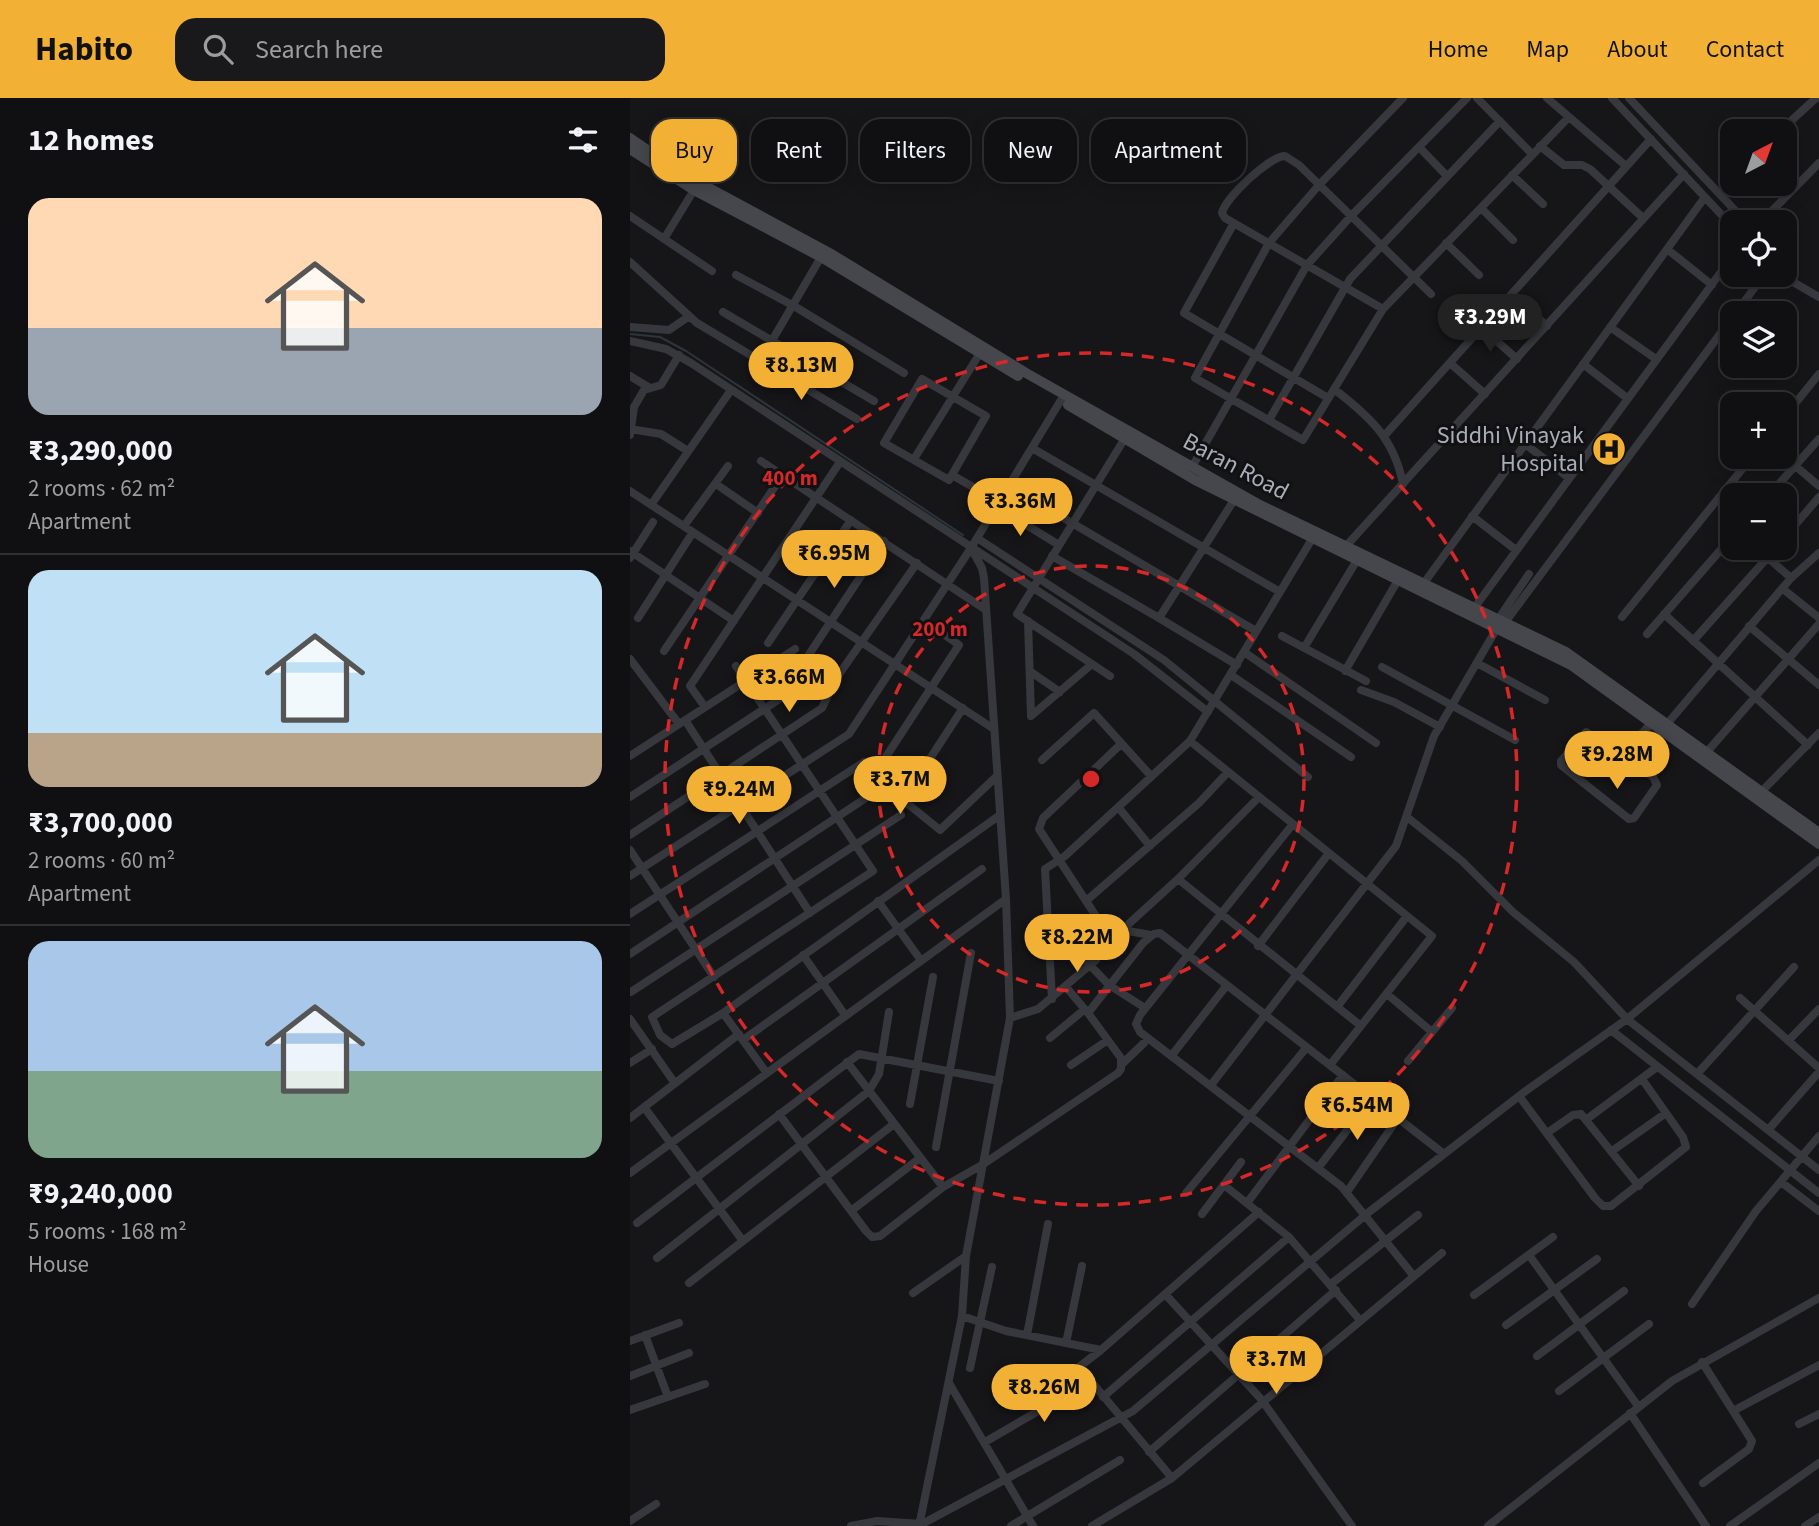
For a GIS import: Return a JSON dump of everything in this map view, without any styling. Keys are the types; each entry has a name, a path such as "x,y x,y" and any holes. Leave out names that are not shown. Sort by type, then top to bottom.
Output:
{"main road":[{"name":"Baran Road","path":"630,138 681,173 980,353 1260,505 1475,607 1501,622 1571,665 1819,844"},
{"name":"Baran Road","path":"630,149 694,190 844,261 1125,439 1234,500 1398,580 1501,622 1587,666 1819,833"}],"street":[{"path":"1403,98 1319,185 1269,243 1195,378 1303,440 1383,309 1568,118"},
{"path":"1192,467 1307,265 1350,216 1467,98"},
{"path":"1477,98 1532,154"},
{"path":"1547,98 1626,166"},
{"path":"1612,98 1720,213"},
{"path":"1629,98 1735,210"},
{"path":"1801,98 1808,105"},
{"path":"1793,119 1816,98"},
{"path":"1269,420 1344,288 1381,244 1500,121"},
{"path":"1385,435 1651,139"},
{"path":"1540,146 1564,165 1587,167 1643,218"},
{"path":"1419,147 1447,176"},
{"path":"1383,309 1234,223 1222,214 1226,202 1278,156 1293,160 1431,294"},
{"path":"1772,210 1819,163"},
{"path":"1347,545 1684,174"},
{"path":"1512,175 1543,204"},
{"path":"664,239 694,190"},
{"path":"1424,583 1705,197"},
{"path":"1481,208 1513,240"},
{"path":"630,216 712,271"},
{"path":"1234,223 1184,313 1328,398"},
{"path":"1446,243 1479,275"},
{"path":"1667,249 1712,285"},
{"path":"760,361 821,257"},
{"path":"630,262 688,317 857,419"},
{"path":"1475,607 1720,274"},
{"path":"736,275 794,306 904,373"},
{"path":"1797,284 1819,297"},
{"path":"1512,295 1547,327"},
{"path":"723,312 874,401"},
{"path":"630,327 669,330 688,317"},
{"path":"1610,327 1656,359"},
{"path":"1482,328 1517,359"},
{"path":"1501,622 1720,334"},
{"path":"630,341 654,345 679,355 971,548 1036,582 1164,660 1308,777"},
{"path":"914,459 980,353"},
{"path":"630,435 636,401 644,390 661,385 679,355"},
{"path":"1450,363 1485,394"},
{"path":"1583,365 1627,398"},
{"path":"1797,401 1819,374"},
{"path":"630,376 650,388"},
{"path":"922,379 954,396 986,416 949,480 884,443 922,379"},
{"path":"1334,389 1373,420 1385,435 1398,461 1403,484"},
{"path":"651,505 731,390"},
{"path":"630,876 849,733 949,584 1062,398"},
{"path":"630,429 661,434 688,452"},
{"path":"1110,676 1017,614 1070,524 1125,439"},
{"path":"1797,463 1819,439"},
{"path":"1525,444 1569,478"},
{"path":"1032,448 1280,592"},
{"path":"761,461 986,610"},
{"path":"705,708 690,686 840,462"},
{"path":"684,526 728,466"},
{"path":"1797,467 1819,486"},
{"path":"1622,617 1742,469"},
{"path":"1779,483 1792,469"},
{"path":"952,475 1059,545"},
{"path":"663,651 782,476"},
{"path":"716,484 758,513"},
{"path":"1009,486 1256,631"},
{"path":"630,491 994,729"},
{"path":"1797,523 1819,497"},
{"path":"1159,618 1234,500"},
{"path":"1472,516 1516,551"},
{"path":"768,643 851,520"},
{"path":"653,522 631,554 734,621"},
{"path":"638,618 693,532"},
{"path":"977,538 1208,712"},
{"path":"1052,999 1044,874 1047,867 1118,807 1189,741 1312,539"},
{"path":"808,656 884,541"},
{"path":"919,1525 962,1316 966,1255 1010,1018 1006,900 986,610 982,568 971,548"},
{"path":"1647,634 1720,551"},
{"path":"1667,724 1791,578 1819,554"},
{"path":"1052,556 1237,665"},
{"path":"1304,648 1357,560"},
{"path":"1693,641 1765,560"},
{"path":"1771,560 1791,578"},
{"path":"630,835 825,705 835,680 917,563"},
{"path":"1211,1086 1396,846 1419,775 1440,727 1529,574"},
{"path":"1346,671 1398,580"},
{"path":"1783,589 1819,618"},
{"path":"1664,614 1808,745"},
{"path":"876,772 929,688 960,645 924,620"},
{"path":"1028,621 1031,716 1092,664"},
{"path":"1706,753 1819,624"},
{"path":"1749,626 1819,685"},
{"path":"1282,636 1366,681"},
{"path":"630,756 795,649"},
{"path":"1244,652 1376,743"},
{"path":"630,659 704,749 810,913"},
{"path":"1477,663 1545,700"},
{"path":"736,666 873,871 652,1017 660,1035 672,1044 723,1013 1000,815"},
{"path":"1382,667 1515,740"},
{"path":"1031,672 1060,692"},
{"path":"630,797 816,675"},
{"path":"1231,675 1350,757"},
{"path":"1361,690 1394,702 1440,727"},
{"path":"962,708 903,800 940,830 998,776"},
{"path":"1042,760 1094,713 1151,776"},
{"path":"1624,754 1652,722"},
{"path":"1586,732 1624,754 1653,777 1657,785 1634,818 1629,819 1561,765 1560,761 1576,740 1586,732"},
{"path":"1761,792 1819,733"},
{"path":"1189,741 1432,936 1329,1065"},
{"path":"1121,744 1043,818 1040,833 1106,930 1114,933 1122,930 1178,880 1259,797"},
{"path":"630,914 864,762"},
{"path":"1086,901 1150,846 1228,772"},
{"path":"630,954 776,860 881,788"},
{"path":"1118,807 1150,846"},
{"path":"631,992 901,815"},
{"path":"1407,817 1462,861 1513,912 1574,962 1627,1019 1819,1170"},
{"path":"1293,824 1145,1008 1136,1020 1136,1027 1347,1192 1413,1275"},
{"path":"630,850 714,977"},
{"path":"1258,946 1329,853"},
{"path":"852,1526 919,1525 932,1522 1006,1479 1121,1419 1212,1346 1366,1214 1519,1096 1627,1019 1819,860"},
{"path":"630,1118 674,1082 823,983 982,869"},
{"path":"1178,880 1361,1026"},
{"path":"630,1173 920,959 1006,900"},
{"path":"878,901 920,959"},
{"path":"1337,1007 1407,916"},
{"path":"1106,930 1087,950 1084,959 1093,963 1109,985 1145,1008"},
{"path":"1122,930 1151,935 1164,934 1444,1154"},
{"path":"1050,1038 1087,1011 1151,935"},
{"path":"936,1147 971,953"},
{"path":"803,955 845,1014"},
{"path":"1010,1018 1028,1014 1052,999 1093,963"},
{"path":"1697,1074 1794,967"},
{"path":"910,1104 933,977"},
{"path":"1171,1055 1227,985"},
{"path":"1066,987 1087,1011 1122,1064"},
{"path":"1387,994 1432,1032"},
{"path":"1740,998 1819,1070 1768,1130"},
{"path":"1408,1061 1452,1008"},
{"path":"1788,1041 1819,1009"},
{"path":"657,1258 869,1091 877,1080 888,1012"},
{"path":"723,1013 766,1072"},
{"path":"630,1018 674,1082"},
{"path":"1611,1030 1819,1193"},
{"path":"1071,1065 1108,1040"},
{"path":"779,1114 869,1235 877,1237 943,1187 982,1165 1118,1073 1122,1064 1144,1043"},
{"path":"1186,1193 1307,1047"},
{"path":"630,1063 652,1049"},
{"path":"637,1223 859,1054 999,1081"},
{"path":"847,1062 943,1187"},
{"path":"1587,1119 1657,1067"},
{"path":"1247,1203 1343,1075"},
{"path":"1519,1096 1603,1206 1615,1205 1686,1147 1684,1137 1642,1079"},
{"path":"1318,1168 1372,1098"},
{"path":"644,1107 743,1241"},
{"path":"1612,1151 1666,1113"},
{"path":"1547,1133 1573,1115 1581,1114 1639,1186"},
{"path":"1347,1192 1398,1118"},
{"path":"689,1283 894,1124"},
{"path":"1692,1304 1781,1182 1819,1136"},
{"path":"851,1211 920,1158"},
{"path":"1202,1214 1241,1162"},
{"path":"1781,1182 1819,1211"},
{"path":"1224,1185 1289,1237 1359,1319"},
{"path":"1171,1478 1079,1367 1259,1212"},
{"path":"1149,1452 1418,1214"},
{"path":"1027,1335 1048,1224"},
{"path":"1103,1397 1289,1237"},
{"path":"1474,1295 1553,1237"},
{"path":"1092,1526 1171,1478 1359,1319 1442,1253"},
{"path":"913,1293 966,1255"},
{"path":"1529,1255 1638,1406"},
{"path":"1506,1325 1597,1259"},
{"path":"1066,1343 1082,1266"},
{"path":"970,1368 992,1267"},
{"path":"1536,1356 1624,1291"},
{"path":"1165,1294 1262,1401 1352,1526"},
{"path":"1488,1526 1638,1406 1702,1362 1819,1299"},
{"path":"962,1316 1027,1335 1101,1350"},
{"path":"630,1341 679,1323"},
{"path":"1559,1391 1649,1324"},
{"path":"645,1335 668,1396"},
{"path":"630,1376 689,1353"},
{"path":"1702,1362 1750,1434 1752,1445 1703,1483"},
{"path":"1735,1410 1819,1365"},
{"path":"985,1443 1090,1381"},
{"path":"949,1383 1033,1526"},
{"path":"630,1410 705,1384"},
{"path":"1630,1413 1706,1526"},
{"path":"1799,1424 1819,1413"},
{"path":"1011,1526 1119,1460"},
{"path":"1730,1526 1819,1464"},
{"path":"641,1526 633,1520 656,1504"},
{"path":"1805,1526 1819,1517"}],"waterway":[{"path":"630,334 660,337 686,351 963,535"}],"place":[{"name":"Siddhi Vinayak Hospital","path":"1609,449"}]}
